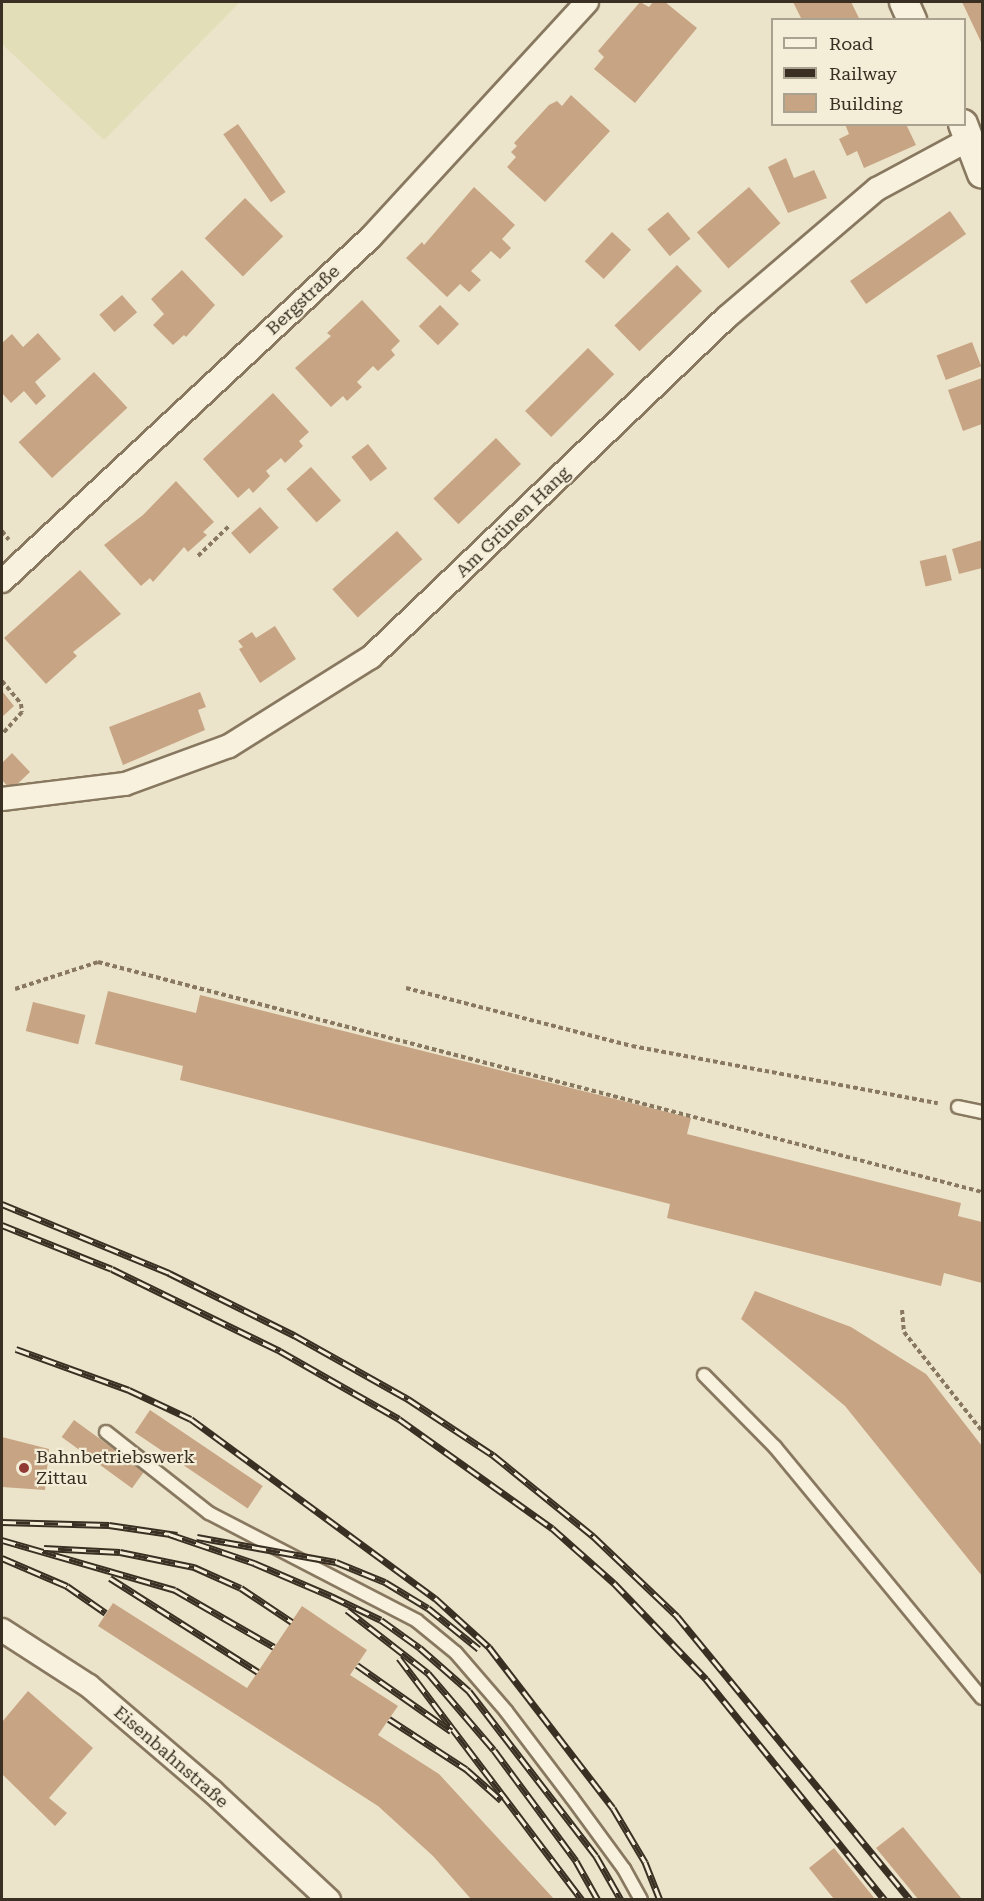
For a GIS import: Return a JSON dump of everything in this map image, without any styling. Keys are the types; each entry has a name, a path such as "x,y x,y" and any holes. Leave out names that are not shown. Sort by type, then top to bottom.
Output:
{"street":[{"name":"Bergstraße","path":"2,580 371,237 587,2"},
{"path":"904,2 911,18"},
{"path":"972,131 982,174"},
{"name":"Am Grünen Hang","path":"2,799 125,784 229,746 371,657 727,317 877,189 972,131"},
{"name":"Eisenbahnstraße","path":"2,1630 89,1686 212,1791 329,1899"}],"lane":[{"path":"958,1107 982,1112"},
{"path":"704,1376 782,1456 982,1698"},
{"path":"106,1432 209,1513 417,1621 456,1653 506,1711 565,1789 624,1869 641,1899"}],"path":[{"path":"198,556 229,526"},
{"path":"2,681 21,704 22,712 2,734"},
{"path":"15,989 98,963 982,1192"},
{"path":"406,988 632,1046 958,1107"},
{"path":"902,1310 904,1332 982,1431"}],"shaded area":[{"path":"2,2 240,2 104,140 2,44"}],"building":[{"path":"640,2 649,7 653,2 665,2 697,28 635,103 594,69 604,57 598,51"},
{"path":"793,2 851,2 859,18 801,18"},
{"path":"962,2 982,2 981,42"},
{"path":"571,95 610,131 545,202 507,167 516,157 511,152 517,146 514,143 549,105 557,101 562,106"},
{"path":"238,124 286,192 271,202 223,134"},
{"path":"846,126 907,126 916,145 864,168 857,151 847,156 839,139 849,134"},
{"path":"786,158 794,178 814,170 827,198 788,213 768,167"},
{"path":"474,187 515,225 502,239 511,248 500,259 491,251 471,271 481,280 469,292 460,284 447,297 406,258 422,242 424,245"},
{"path":"749,187 780,223 728,268 697,232"},
{"path":"245,198 283,236 243,276 205,238"},
{"path":"950,211 966,234 866,304 850,281"},
{"path":"668,212 690,239 670,256 647,229"},
{"path":"612,232 631,250 604,279 585,261"},
{"path":"677,265 702,291 639,351 614,325"},
{"path":"182,270 215,305 186,337 184,335 173,345 153,325 164,314 151,299"},
{"path":"122,295 137,312 114,332 99,315"},
{"path":"362,300 400,341 391,350 395,355 378,371 373,366 357,382 362,387 347,401 343,396 331,407 295,368 331,336 327,333"},
{"path":"440,305 459,324 438,345 419,326"},
{"path":"38,333 61,359 35,382 46,396 36,405 24,391 11,403 2,393 2,343 12,334 23,347"},
{"path":"972,342 981,366 946,380 937,356"},
{"path":"588,348 614,374 551,437 525,411"},
{"path":"94,372 127,408 52,478 19,442"},
{"path":"982,378 982,424 963,431 948,390"},
{"path":"273,393 309,432 299,441 303,446 285,463 281,458 266,471 270,476 253,493 249,488 238,498 203,459"},
{"path":"496,438 521,464 458,524 433,498"},
{"path":"368,444 387,468 371,481 351,457"},
{"path":"311,467 341,500 317,523 286,489"},
{"path":"176,481 214,522 203,532 207,535 188,552 184,547 153,582 150,578 141,586 104,545 143,515"},
{"path":"260,507 279,528 250,554 231,533"},
{"path":"397,531 422,559 358,617 332,589"},
{"path":"982,540 982,568 959,574 952,549"},
{"path":"946,555 952,580 926,586 920,561"},
{"path":"80,570 121,614 73,652 77,656 46,684 4,638"},
{"path":"275,626 296,659 260,683 239,649 243,647 238,641 252,632 256,638"},
{"path":"2,691 14,706 2,717"},
{"path":"200,692 206,707 198,710 205,730 123,765 109,727"},
{"path":"12,753 30,772 11,790 2,780 2,763"},
{"path":"108,991 196,1013 200,995 691,1118 687,1134 961,1203 958,1216 982,1222 982,1283 944,1273 941,1286 667,1218 670,1204 180,1080 183,1066 95,1044"},
{"path":"33,1002 85,1015 78,1044 26,1031"},
{"path":"755,1291 851,1327 926,1374 982,1446 982,1576 845,1406 741,1319"},
{"path":"150,1410 263,1486 248,1508 135,1432"},
{"path":"74,1420 144,1471 132,1488 62,1437"},
{"name":"Bahnbetriebswerk Zittau","path":"2,1437 49,1449 45,1490 2,1487"},
{"path":"113,1603 247,1688 302,1606 367,1650 350,1675 398,1706 378,1735 439,1774 554,1899 471,1899 433,1856 378,1806 98,1626"},
{"path":"28,1691 93,1748 49,1798 67,1813 55,1826 2,1774 2,1722"},
{"path":"903,1827 962,1899 918,1899 876,1848"},
{"path":"834,1848 875,1899 834,1899 809,1868"}],"railway":[{"path":"2,1204 169,1273 294,1335 408,1399 493,1455 593,1536 677,1616 910,1900"},
{"path":"2,1225 112,1269 280,1351 399,1419 552,1528 614,1583 706,1679 885,1900"},
{"path":"16,1349 129,1390 191,1419 435,1598 489,1647 613,1808 645,1862 660,1900"},
{"path":"2,1522 109,1525 177,1535"},
{"path":"169,1534 254,1563 331,1596 381,1620 420,1648 469,1691 596,1856 621,1900"},
{"path":"197,1537 336,1562 385,1582 428,1608 479,1649"},
{"path":"2,1540 175,1590 274,1647"},
{"path":"44,1548 120,1552 194,1567 241,1588 292,1622"},
{"path":"2,1558 67,1586 106,1613"},
{"path":"110,1578 258,1672"},
{"path":"347,1610 428,1673 494,1750 576,1861 598,1900"},
{"path":"399,1658 582,1900"},
{"path":"357,1665 451,1731"},
{"path":"389,1719 466,1769 501,1800"}],"place":[{"name":"Bahnbetriebswerk Zittau","path":"24,1468"}]}
